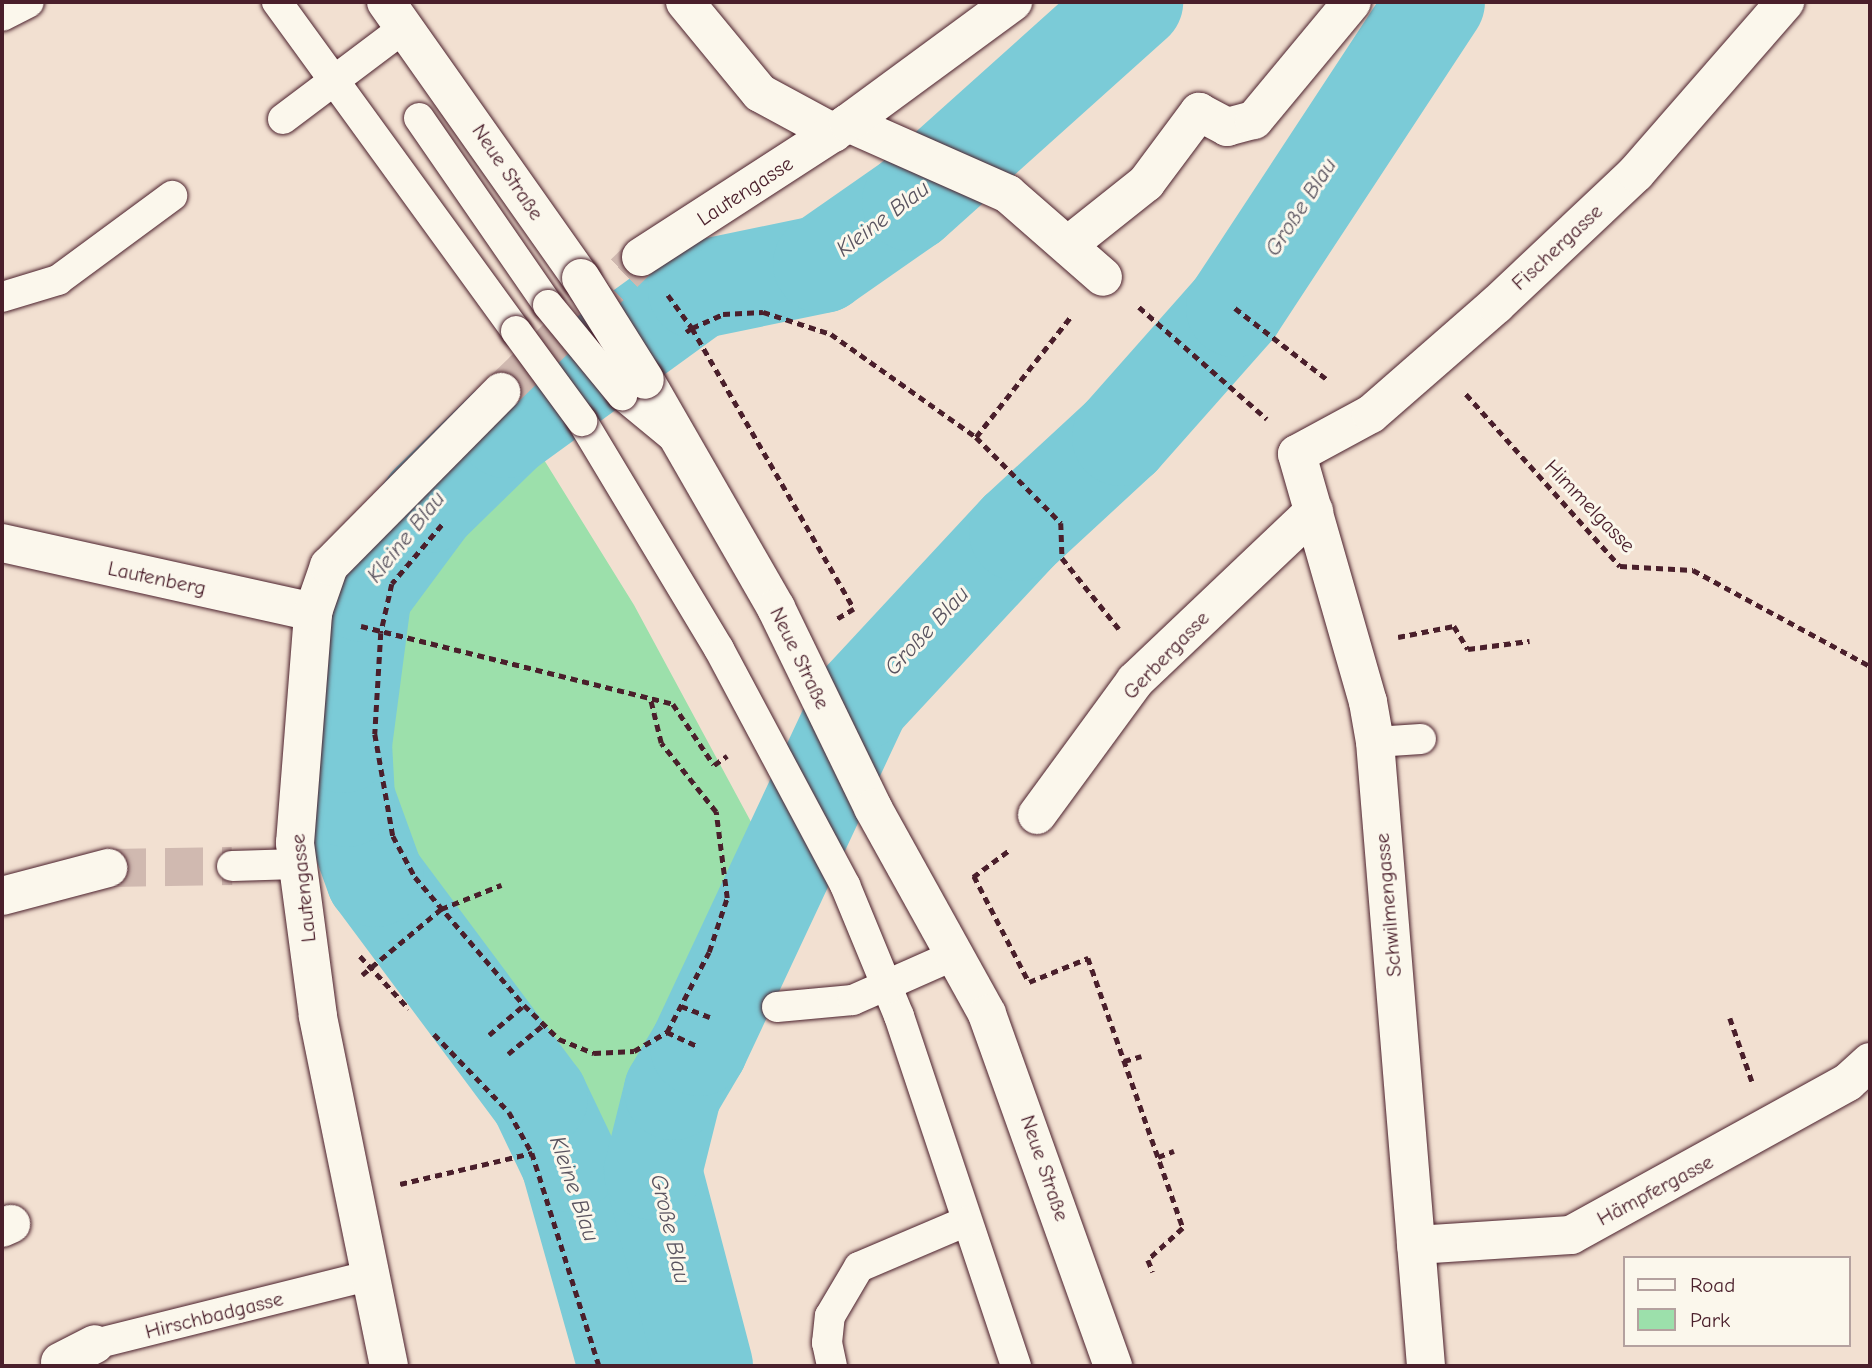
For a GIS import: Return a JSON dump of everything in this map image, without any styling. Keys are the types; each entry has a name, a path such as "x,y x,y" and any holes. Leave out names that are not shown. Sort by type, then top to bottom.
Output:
{"street":[{"path":"685,2 760,93 1008,194 1103,277"},
{"name":"Lautengasse","path":"652,272 841,128 1013,2"},
{"path":"1068,245 1146,183 1199,111 1227,127 1254,120 1352,2"},
{"name":"Fischergasse","path":"1297,454 1371,414 1436,360 1636,173 1785,2"},
{"name":"Neue Straße","path":"396,14 581,278 634,387 687,449 795,645 865,792 957,954 1016,1086 1113,1366"},
{"name":"Lautengasse","path":"389,1366 318,1016 298,864 313,612 330,566 501,392"},
{"name":"Schwilmengasse","path":"1297,454 1375,742 1426,1366"},
{"name":"Gerbergasse","path":"1037,815 1150,667 1314,511"},
{"name":"Lautenberg","path":"2,543 313,612"},
{"path":"2,896 108,868"},
{"name":"Hämpfergasse","path":"1416,1245 1571,1235 1849,1082 1870,1062"},
{"name":"Hirschbadgasse","path":"60,1362 96,1344"}],"lane":[{"path":"2,16 29,2"},
{"path":"277,2 582,421 642,515 788,775 829,854 888,986 1016,1366"},
{"path":"283,119 334,80 396,14"},
{"path":"419,118 548,305 634,387"},
{"path":"2,297 58,280 172,196"},
{"path":"1375,742 1421,739"},
{"path":"232,866 298,864"},
{"path":"778,1007 853,1000 957,954"},
{"path":"832,1366 827,1343 830,1316 859,1267 967,1221"},
{"name":"Hirschbadgasse","path":"96,1344 371,1276"}],"path":[{"path":"652,272 692,328 854,609 795,645"},
{"path":"975,437 1103,277"},
{"path":"1235,307 1371,414"},
{"path":"686,332 723,314 763,312 831,334 975,437 1061,523 1062,558 1150,667"},
{"path":"1153,319 1250,399"},
{"name":"Himmelgasse","path":"1436,360 1620,566 1693,570 1870,666"},
{"path":"451,515 392,584 381,633 375,734 380,783 393,836 441,909 543,1025 559,1039 594,1052 634,1051 667,1032 709,952 727,898 716,813 661,743 650,698"},
{"path":"1387,626 1395,638 1454,626 1468,649 1528,641"},
{"path":"369,628 673,704 714,765"},
{"path":"929,907 1015,846"},
{"path":"974,876 1029,982 1088,958 1183,1228 1148,1261 1153,1272"},
{"path":"395,946 441,909 501,885"},
{"path":"489,1035 524,1004"},
{"path":"681,1006 710,1017"},
{"path":"1730,1018 1769,1128"},
{"path":"508,1054 543,1025"},
{"path":"667,1032 699,1047"},
{"path":"434,1034 509,1112 532,1153 599,1366"},
{"path":"1124,1061 1141,1056"},
{"path":"1158,1157 1174,1151"},
{"path":"354,1195 532,1153"}],"green space":[{"path":"528,434 634,605 770,857 669,1052 652,1101 633,1196 615,1202 548,1076 384,868 355,740 367,650 389,581 467,490"}],"waterway":[{"name":"Kleine Blau","path":"627,1366 570,1163 539,1098 375,878 346,798 343,744 363,593 429,504 506,429 697,290 822,264 911,202 1134,2"},
{"name":"Große Blau","path":"704,1366 653,1171 673,1091 699,1047 861,701 1018,532 1121,437 1235,308 1436,2"}],"tunnel":[{"path":"501,392 641,257"},
{"path":"108,868 232,866"}]}
